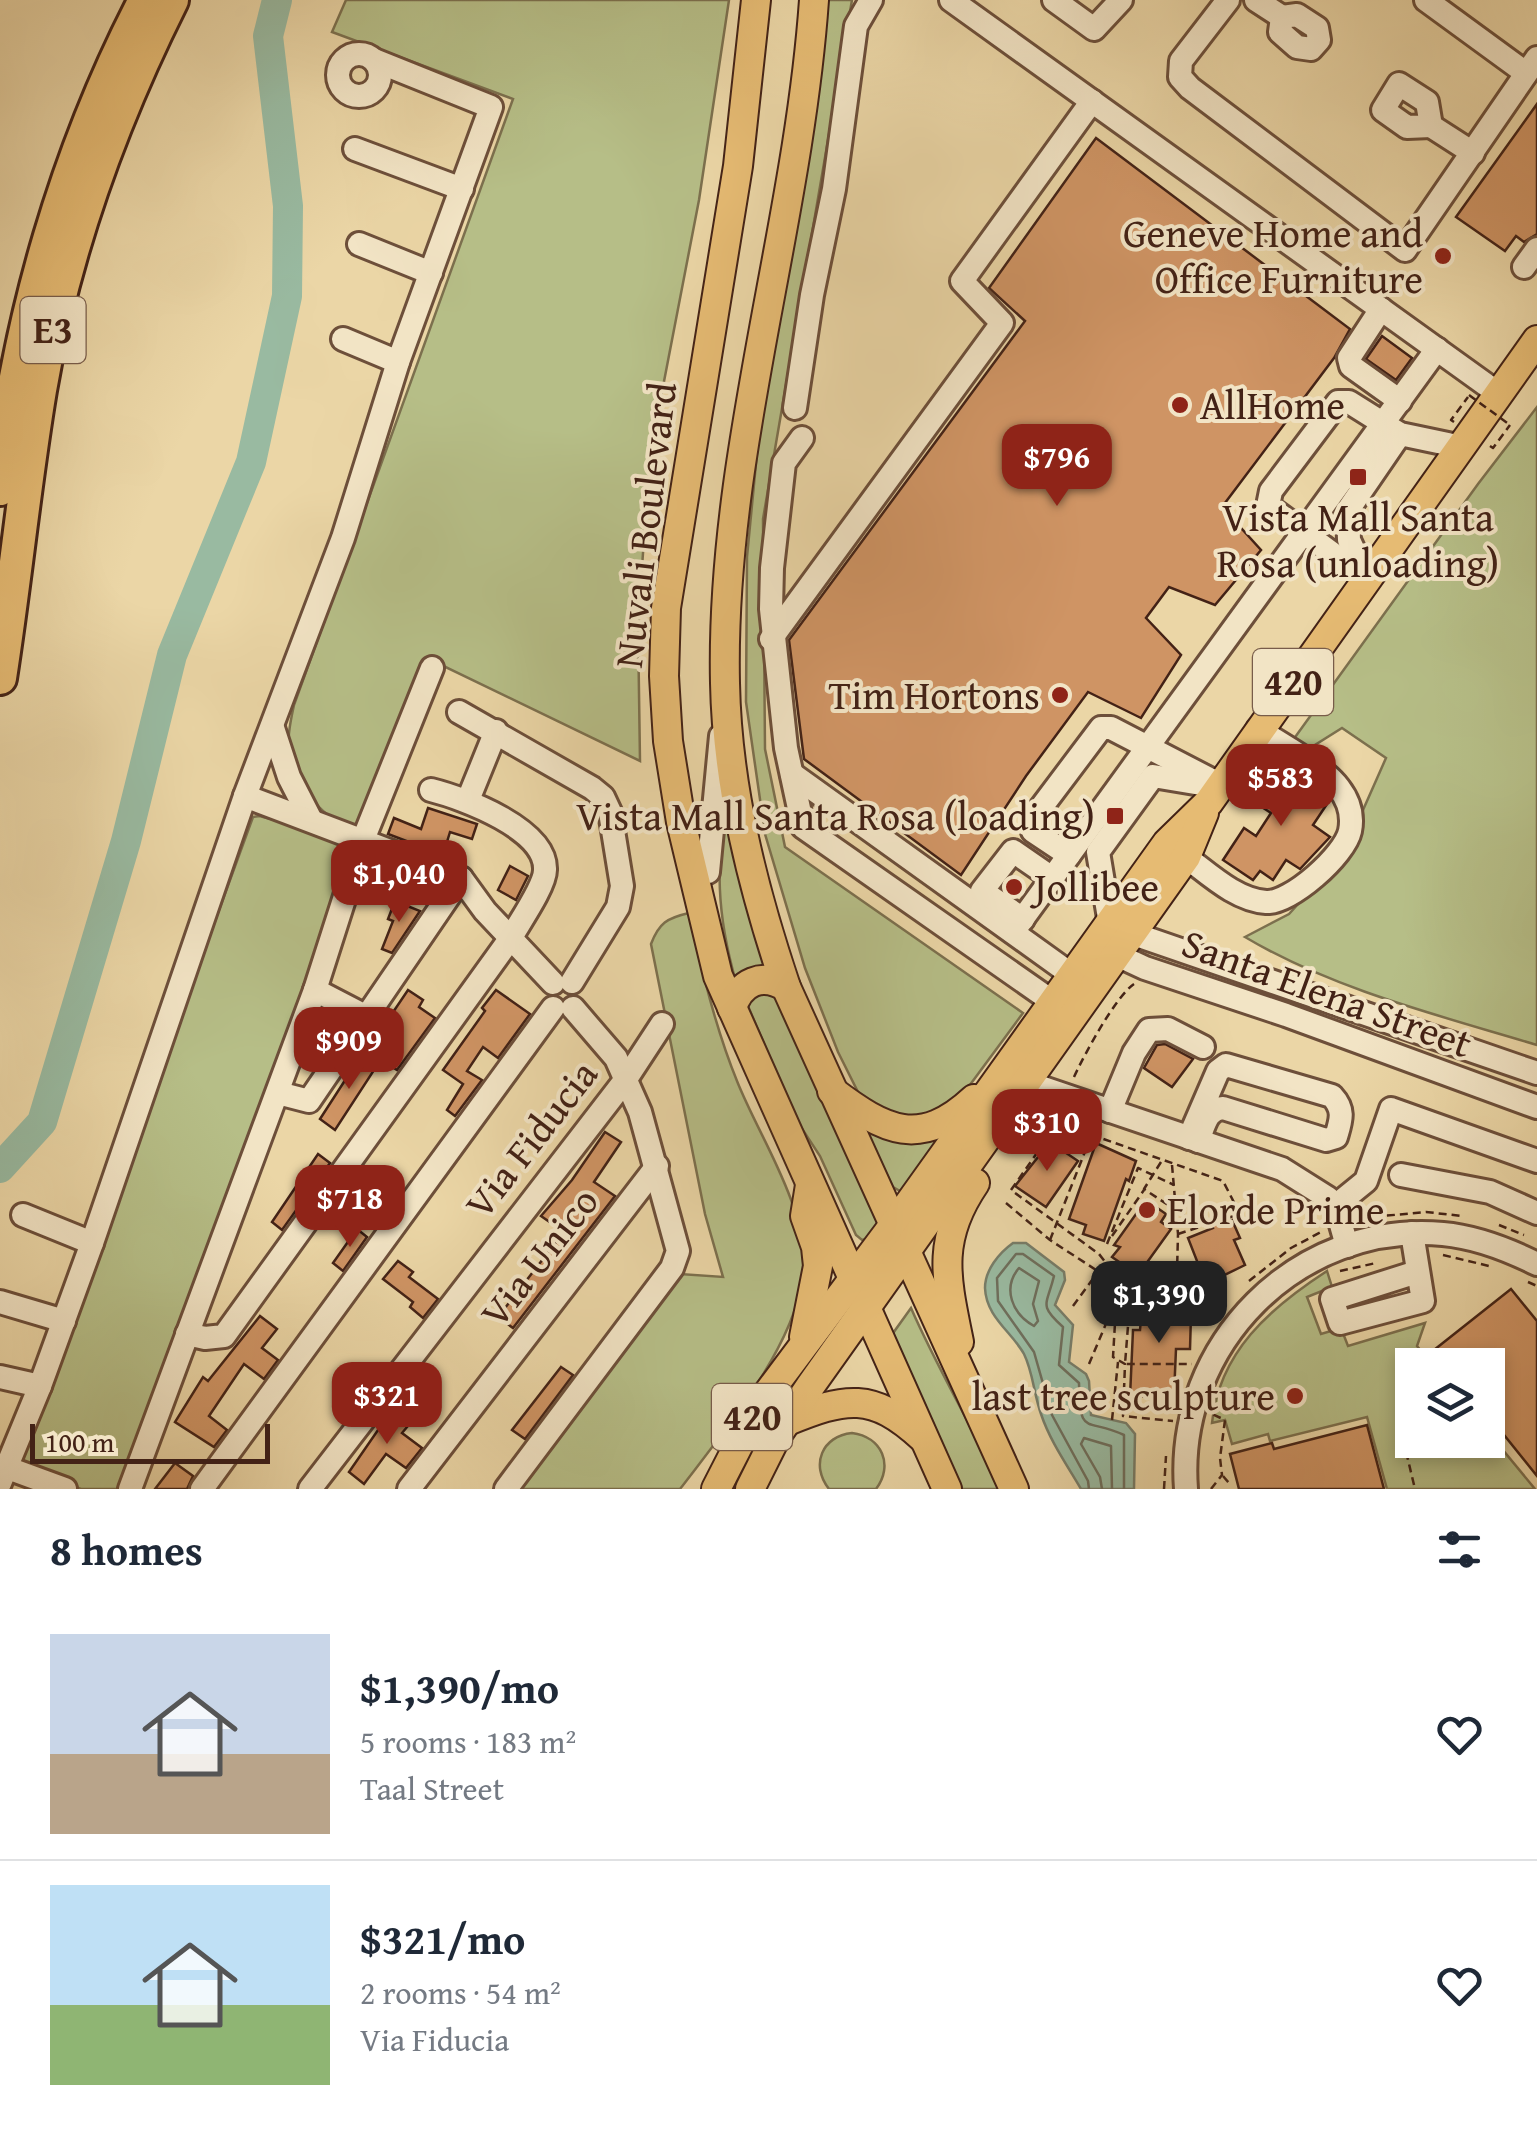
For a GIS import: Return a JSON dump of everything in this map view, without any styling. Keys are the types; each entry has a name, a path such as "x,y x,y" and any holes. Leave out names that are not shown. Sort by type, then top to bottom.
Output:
{"highway":[{"name":"E3","path":"0,489 28,325 63,198 96,108 145,0"},
{"name":"E3","path":"0,678 33,438 56,314 86,208 118,118 172,0"}],"main road":[{"name":"Nuvali Boulevard","path":"756,0 740,149 671,572 664,637 665,708 678,806 718,976 947,1489"},
{"path":"814,0 796,149 749,423 730,562 725,685 738,814 748,862 786,987 1014,1489"},
{"name":"420","path":"750,1489 785,1422 867,1305 899,1239 1010,1063 1072,975 1113,943 1186,858 1215,794 1258,730 1537,340"},
{"name":"420","path":"716,1489 749,1421 854,1278 899,1239 970,1160 1113,943 1167,843 1215,794"},
{"path":"967,1385 948,1282 949,1234 961,1204 1086,1030 1113,943"},
{"path":"732,1008 736,995 753,981 774,980 786,987"},
{"path":"832,1091 889,1128 917,1130 952,1118 1010,1063"},
{"path":"970,1160 1014,1128"},
{"path":"799,1352 818,1277 818,1256 805,1216 811,1183"},
{"path":"785,1422 831,1404 863,1402 898,1418 926,1441"}],"street":[{"path":"795,408 834,188 856,26 872,0"},
{"path":"951,0 1500,394"},
{"path":"1054,0 1094,29 1121,0"},
{"path":"1228,0 1181,61 1180,77 1405,250 1532,66 1459,9 1426,0"},
{"path":"1256,0 1282,17"},
{"path":"64,1489 2,1475 40,1386 92,1243 245,796 343,538 398,362 491,107 374,60"},
{"path":"771,639 1002,323 962,281 1092,101"},
{"path":"1431,126 1472,152"},
{"path":"355,150 462,188"},
{"path":"359,244 431,273"},
{"path":"1381,309 1349,358 1351,366 1400,401"},
{"path":"343,339 398,362"},
{"path":"1367,579 1349,540 1348,510 1391,429 1400,401 1437,349"},
{"path":"1367,579 1268,506 1270,491 1338,402 1349,402 1391,429 1462,447"},
{"path":"1018,926 1303,533 1391,429"},
{"path":"802,438 784,464 772,568 771,639 803,827 1053,1002"},
{"path":"130,1489 315,990 363,840 432,668"},
{"path":"708,872 725,685"},
{"path":"458,712 592,788 603,796 610,812 622,886 618,907 562,983 547,996 616,1058 657,1166 678,1250 672,1268 506,1489"},
{"path":"273,728 289,778 311,820"},
{"path":"1069,855 1034,831 1034,818 1101,728 1111,728 1148,747 1215,794"},
{"path":"1186,858 1248,898 1278,902 1292,895 1328,862 1350,835 1352,811 1339,787 1258,730"},
{"path":"468,800 496,731"},
{"path":"792,774 1018,926"},
{"path":"1113,943 1098,852 1152,776 1194,784 1215,794"},
{"path":"187,1334 205,1338 224,1336 510,939 546,871 540,849 526,834 468,800 431,790"},
{"path":"245,796 462,878 510,939 562,983"},
{"path":"1052,878 1013,851 982,891 1072,975"},
{"path":"278,1093 309,1101 462,878"},
{"name":"Santa Elena Street","path":"1113,943 1531,1071"},
{"name":"Santa Elena Street","path":"1113,943 1145,968 1286,1015 1537,1108"},
{"path":"315,990 367,1016"},
{"path":"202,1489 563,1008"},
{"name":"Via Fiducia","path":"310,1489 626,1079 662,1024"},
{"path":"1106,1110 1150,1030 1168,1028 1203,1047"},
{"path":"1226,1065 1332,1096 1340,1105 1342,1116 1336,1137 1331,1140 1223,1108 1209,1113 1194,1139 1218,1071 1226,1065"},
{"path":"1513,1100 1531,1071"},
{"path":"1043,1088 1282,1169 1328,1198 1341,1226 1378,1237 1412,1233 1471,1238 1537,1264"},
{"path":"1186,1489 1186,1446 1199,1360 1258,1297 1309,1262 1341,1226 1366,1181 1391,1109 1537,1160"},
{"name":"Via Unico","path":"409,1489 657,1166"},
{"path":"1401,1175 1490,1192 1537,1213"},
{"path":"23,1215 92,1243"},
{"path":"1412,1233 1418,1272"},
{"path":"0,1302 64,1321"},
{"path":"0,1376 40,1386"}],"path":[{"path":"1451,420 1469,396 1510,425 1493,448"},
{"path":"1073,1085 1074,1076 1109,1013 1137,982"},
{"path":"1050,1240 1091,1135 1106,1110"},
{"path":"1177,1274 1146,1297 1118,1277 1099,1254 1011,1190 1058,1123 1223,1181 1240,1214 1178,1234"},
{"path":"1099,1254 1162,1160"},
{"path":"1172,1164 1177,1274"},
{"path":"1106,1244 1138,1168 1174,1185"},
{"path":"1144,1189 1199,1226"},
{"path":"1006,1203 1050,1240 1114,1282"},
{"path":"1244,1286 1291,1248 1360,1218 1426,1212 1469,1217"},
{"path":"1498,1225 1525,1236"},
{"path":"1074,1306 1098,1272"},
{"path":"1177,1274 1224,1309 1216,1319"},
{"path":"1088,1364 1108,1318 1118,1277"},
{"path":"1132,1286 1123,1416 1172,1421"},
{"path":"1108,1318 1115,1322 1113,1357 1118,1362 1199,1360"},
{"path":"1184,1377 1199,1360"},
{"path":"1112,1420 1118,1362"},
{"path":"1211,1407 1211,1414 1225,1420 1220,1458 1222,1475 1229,1483"},
{"path":"1170,1434 1174,1410"},
{"path":"1164,1489 1168,1448"},
{"path":"1408,1458 1415,1489"},
{"path":"1211,1489 1222,1475"}],"shaded area":[{"path":"346,0 729,0 699,200 650,454 638,624 640,761 427,658 370,817 361,829 339,823 317,806 294,772 289,733 294,705 513,99 332,32"},
{"path":"823,0 852,0 763,519 765,749 785,847 1023,1013 961,1097 918,1125 861,1098 838,1052 805,968 765,834 746,702 747,557 760,422"},
{"path":"1537,407 1537,1045 1350,986 1245,937 1289,914 1344,853 1386,758 1342,728 1310,748 1293,740"},
{"path":"727,794 772,971 736,982 720,889"},
{"path":"253,817 323,835 356,856 122,1489 81,1489 21,1468 18,1461"},
{"path":"689,913 729,1061 783,1178 800,1229 802,1281 796,1307 785,1335 753,1390 680,1489 518,1489 680,1274 723,1277 705,1214 651,944 665,922"},
{"path":"775,989 878,1222 870,1238 862,1240 856,1235 820,1156 797,1121 748,1006 748,996"},
{"path":"861,1121 951,1128 906,1190 900,1191 893,1187"},
{"path":"1327,1271 1332,1287 1307,1297 1321,1334 1341,1328 1348,1346 1425,1323 1419,1348 1395,1348 1395,1458 1505,1458 1505,1453 1535,1489 1387,1489 1367,1417 1270,1441 1268,1434 1232,1444 1225,1420 1212,1423 1225,1375 1251,1334 1286,1300"},
{"path":"911,1308 1001,1489 962,1489 891,1336"},
{"path":"852,1433 871,1440 882,1454 884,1471 876,1489 829,1489 823,1480 822,1453 833,1440"}],"water":[{"path":"1013,1243 1026,1243 1064,1272 1065,1280 1055,1305 1073,1325 1069,1362 1086,1374 1089,1381 1091,1415 1126,1423 1135,1434 1134,1489 1081,1489 1049,1434 1024,1354 986,1298 990,1268"}],"building":[{"path":"1537,104 1537,234 1524,242 1516,236 1505,251 1456,217"},
{"path":"1096,138 1350,329 1334,358 1222,507 1261,550 1215,605 1169,587 1146,618 1181,655 1141,718 1088,692 1026,776 961,875 804,759 789,640 1025,321 989,288"},
{"path":"1382,336 1412,358 1396,380 1366,359"},
{"path":"1284,767 1329,801 1313,825 1330,837 1300,869 1286,860 1273,880 1260,871 1253,880 1223,860 1244,828 1256,836 1271,813 1254,802"},
{"path":"428,808 477,824 472,839 450,832 443,855 388,834 394,818 421,829"},
{"path":"510,866 528,876 516,900 498,890"},
{"path":"395,901 420,911 392,953 382,949 393,921 388,919"},
{"path":"408,990 423,1000 419,1007 435,1018 397,1070 386,1063 400,1043 381,1030"},
{"path":"496,990 530,1014 498,1058 483,1047 467,1071 482,1080 455,1116 447,1110 463,1084 443,1070"},
{"path":"1165,1044 1193,1059 1172,1087 1144,1068 1157,1045"},
{"path":"362,1054 378,1064 335,1130 320,1119"},
{"path":"605,1132 621,1142 594,1182 615,1196 513,1328 498,1317 564,1232 541,1216"},
{"path":"1050,1142 1078,1161 1046,1207 1015,1186"},
{"path":"1096,1143 1136,1161 1104,1241 1083,1234 1086,1225 1069,1219"},
{"path":"318,1154 330,1163 282,1230 272,1222"},
{"path":"1146,1200 1166,1214 1161,1222 1171,1229 1138,1275 1112,1257 1120,1247 1114,1245"},
{"path":"1224,1219 1226,1223 1232,1220 1240,1238 1234,1240 1245,1265 1206,1284 1188,1238"},
{"path":"357,1229 367,1237 343,1271 333,1263"},
{"path":"398,1261 413,1272 409,1277 438,1299 423,1318 410,1307 413,1302 383,1279"},
{"path":"1511,1289 1537,1321 1537,1476 1505,1436 1505,1348 1437,1348"},
{"path":"1143,1298 1187,1299 1187,1315 1191,1315 1190,1349 1176,1349 1174,1395 1130,1397 1133,1330 1140,1330"},
{"path":"260,1316 277,1329 262,1348 278,1360 264,1379 244,1364 209,1416 227,1430 214,1447 175,1422 203,1377 208,1381"},
{"path":"561,1367 573,1375 525,1439 512,1430"},
{"path":"398,1408 413,1420 402,1433 422,1448 406,1468 386,1454 364,1484 349,1472"},
{"path":"1367,1425 1384,1489 1239,1489 1230,1454 1272,1443 1274,1449"},
{"path":"175,1463 193,1476 187,1489 155,1489"}],"waterway":[{"path":"0,1168 42,1122 126,841 172,655 251,462 287,296 288,206 268,36 277,0"}],"place":[{"name":"Geneve Home and Office Furniture","path":"1443,256"},
{"name":"AllHome","path":"1180,405"},
{"name":"Vista Mall Santa Rosa (unloading)","path":"1358,477"},
{"name":"Tim Hortons","path":"1060,695"},
{"name":"Vista Mall Santa Rosa (loading)","path":"1115,816"},
{"name":"Jollibee","path":"1014,887"},
{"name":"Elorde Prime","path":"1147,1210"},
{"name":"last tree sculpture","path":"1295,1396"}]}
